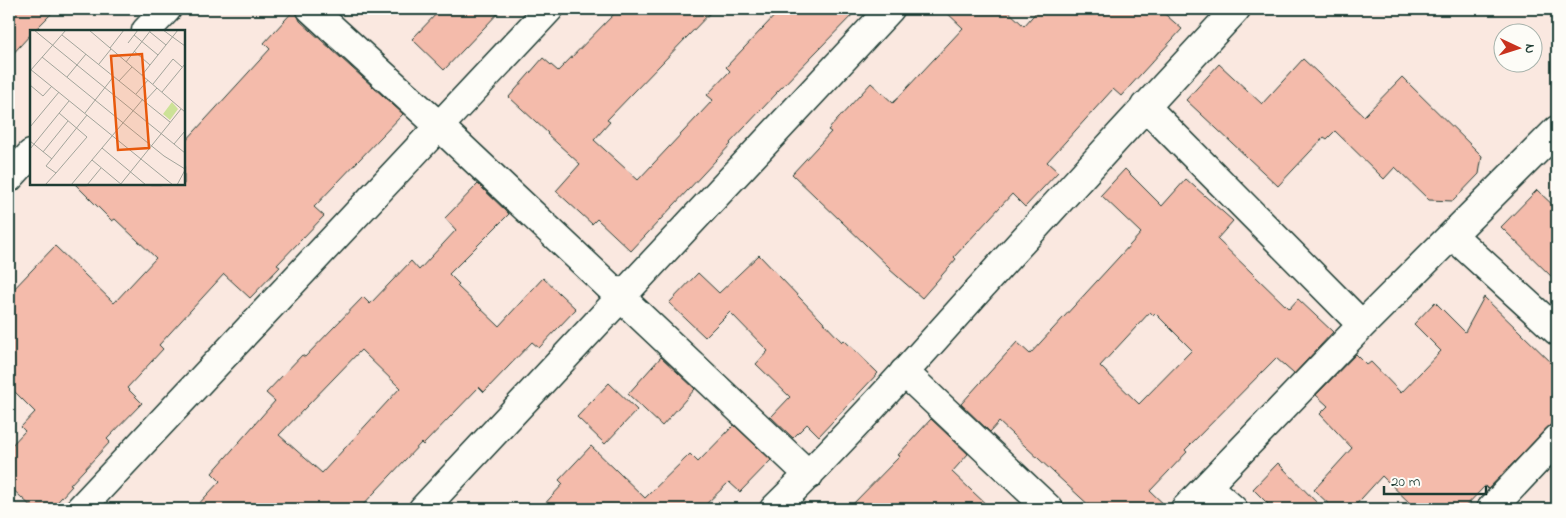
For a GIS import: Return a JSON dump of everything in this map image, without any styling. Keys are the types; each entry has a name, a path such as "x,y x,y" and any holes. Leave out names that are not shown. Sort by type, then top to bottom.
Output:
{"street":[{"path":"147,30 167,9"},
{"path":"312,9 439,126 808,475"},
{"path":"80,509 549,9"},
{"path":"423,509 890,9"},
{"path":"774,509 904,372 1145,106 1221,14"},
{"path":"1145,106 1362,325"},
{"path":"1185,509 1362,325 1557,130"},
{"path":"9,178 30,155"},
{"path":"1452,235 1557,331"},
{"path":"904,372 1049,509"},
{"path":"1490,509 1557,439"},
{"path":"1208,486 1234,509"}],"building":[{"path":"9,9 56,9 35,30 30,30 30,35 9,58"},
{"path":"295,9 300,21 403,114 314,207 324,216 277,265 280,267 250,298 224,274 159,345 163,349 127,388 142,403 107,439 110,442 70,485 72,486 51,509 34,509 9,486 9,448 25,431 21,427 35,412 9,386 9,294 55,246 114,303 156,258 115,219 112,221 76,185 185,185 185,142 270,49 264,43"},
{"path":"441,9 502,9 444,70 412,39"},
{"path":"619,9 714,9 607,120 610,122 594,140 638,180 713,100 707,95 730,71 726,67 781,9 858,9 776,93 631,251 597,219 592,224 556,191 580,164 509,97 543,58 558,71"},
{"path":"943,9 1006,9 1024,26 1039,9 1159,9 1182,29 1121,96 1113,89 1047,162 1058,172 1025,207 1012,194 954,257 956,259 922,298 889,269 792,174 831,132 828,130 871,83 893,103 963,28"},
{"path":"1303,59 1364,116 1402,77 1482,156 1479,174 1453,201 1429,200 1395,167 1384,179 1335,131 1327,139 1324,137 1278,186 1186,100 1219,64 1262,104"},
{"path":"1125,169 1162,206 1186,179 1233,221 1217,239 1289,309 1298,299 1333,332 1294,374 1276,358 1185,450 1187,452 1150,491 1169,509 1093,509 999,422 990,432 961,404 1017,342 1030,354 1141,233 1101,195","holes":["1150,312 1153,315 1155,313 1192,350 1139,404 1100,366"]},
{"path":"478,184 509,214 449,274 459,284 457,286 499,326 543,278 576,309 539,348 532,342 484,392 479,387 423,445 421,443 359,509 194,509 220,481 212,473 275,401 266,393 302,355 305,357 363,297 370,304 411,261 419,270 456,230 445,218","holes":["361,350 400,388 322,473 279,435"]},
{"path":"1537,190 1557,209 1557,282 1501,227"},
{"path":"759,255 842,342 844,340 878,373 819,436 807,424 793,438 771,417 790,397 756,364 768,351 730,312 705,337 669,303 698,273 719,293"},
{"path":"1484,297 1557,368 1557,418 1488,489 1485,486 1463,509 1416,509 1382,476 1352,509 1334,509 1314,490 1352,448 1320,414 1328,406 1316,395 1356,354 1367,365 1371,362 1401,393 1441,351 1414,324 1435,302 1465,332"},
{"path":"661,357 695,389 662,426 628,394"},
{"path":"609,383 637,410 605,444 577,417"},
{"path":"931,419 968,454 952,472 991,509 848,509 900,456 898,455"},
{"path":"734,425 771,460 740,492 729,482 701,509 540,509 563,484 559,480 591,446 645,498 690,454 698,462"},
{"path":"1278,463 1323,509 1273,509 1253,489"}]}
